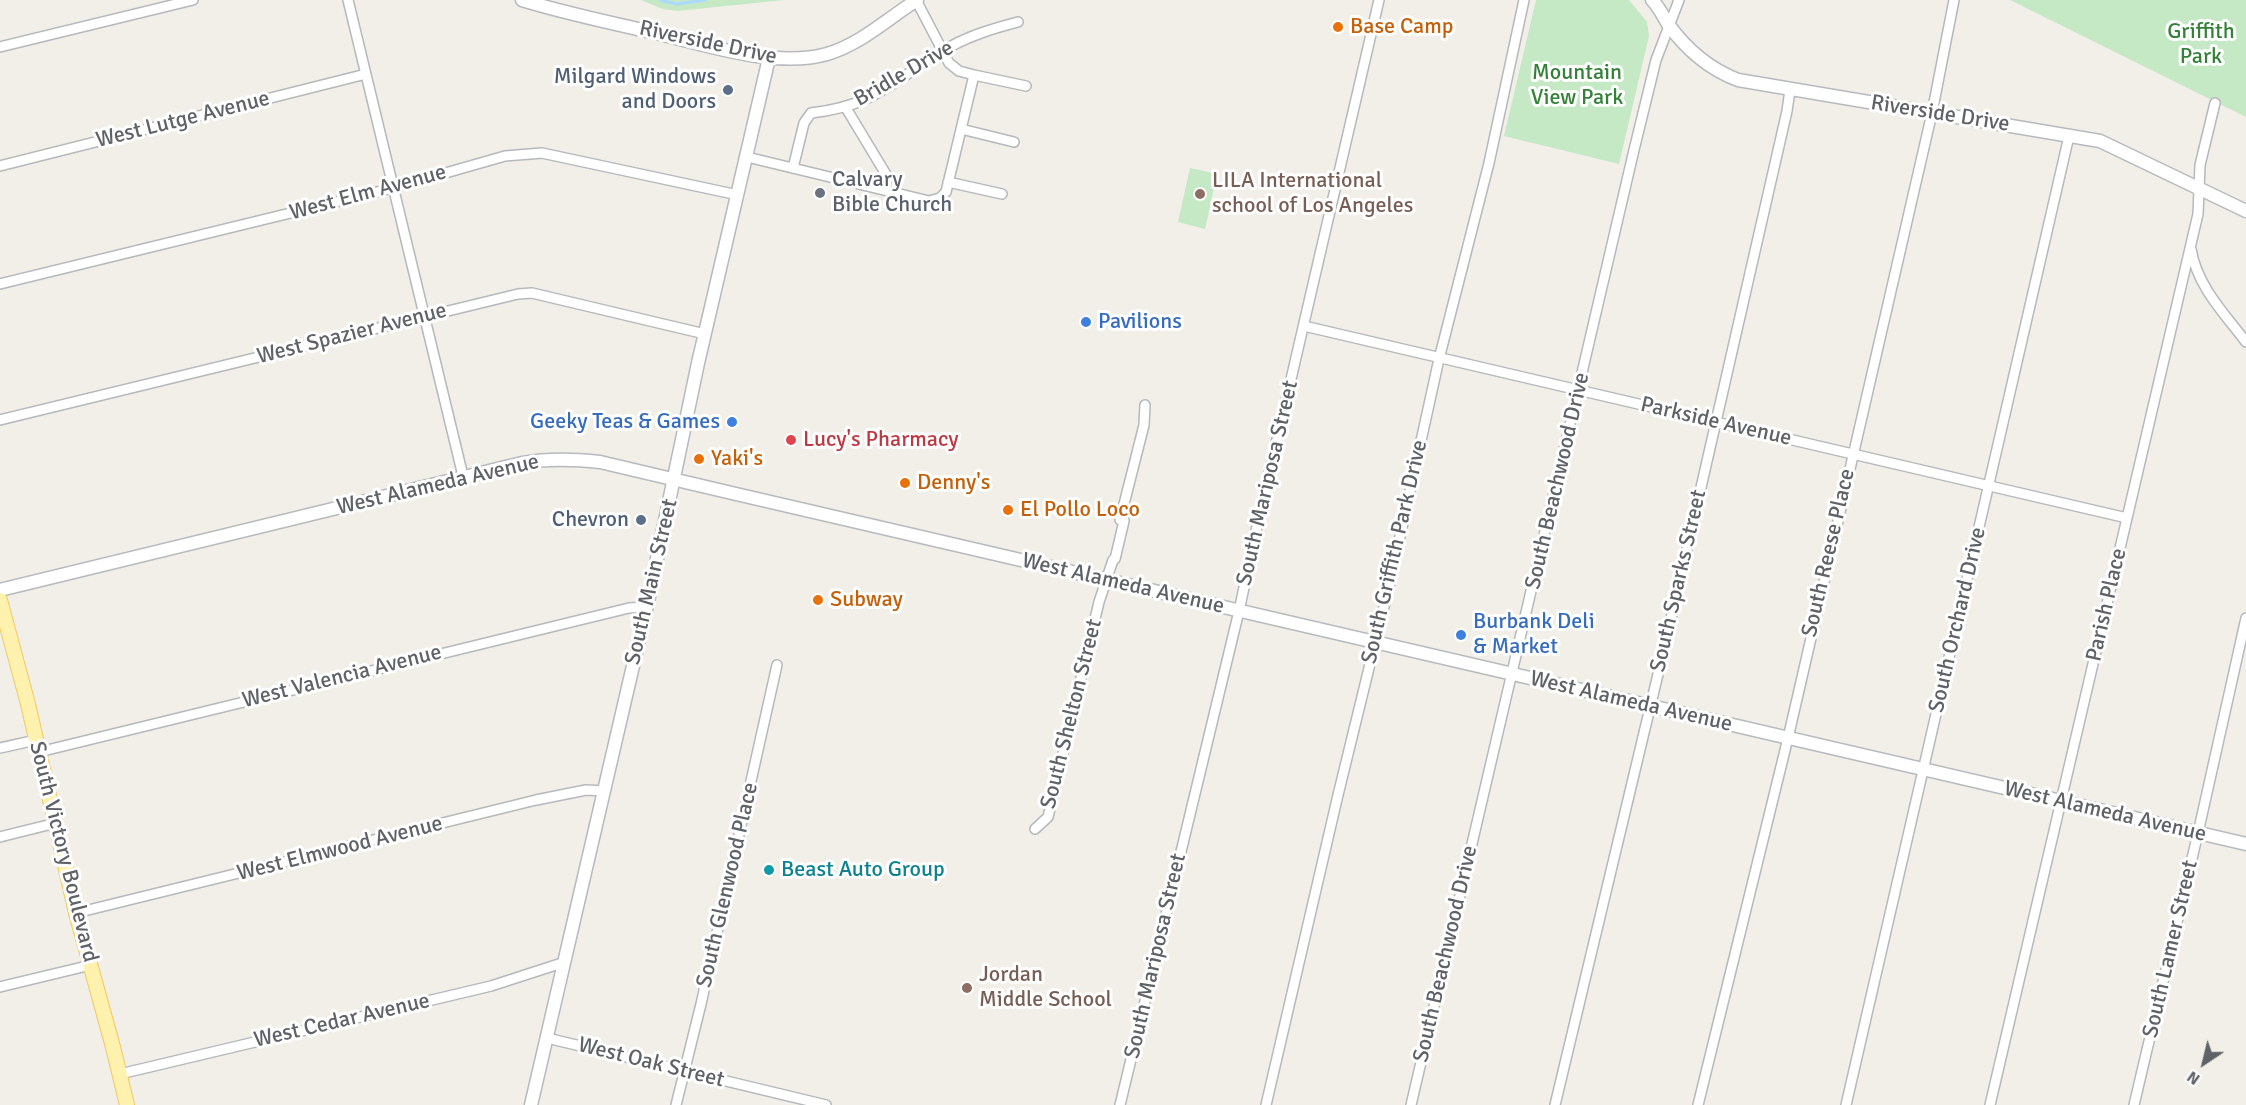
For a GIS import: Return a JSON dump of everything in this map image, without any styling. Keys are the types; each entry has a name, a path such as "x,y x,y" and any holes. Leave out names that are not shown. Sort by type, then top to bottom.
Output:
{"main road":[{"name":"Riverside Drive","path":"522,0 564,12 769,58 810,57 846,47 865,37 916,0"},
{"name":"Riverside Drive","path":"1652,0 1669,24 1700,59 1714,69 1738,80 2092,139 2111,145 2246,211"},
{"name":"South Main Street","path":"531,1105 562,963 647,608 705,334 769,58"},
{"name":"West Alameda Avenue","path":"0,590 522,463 562,459 600,462 2246,844"},
{"name":"South Victory Boulevard","path":"0,600 56,823 76,913 127,1105"}],"street":[{"path":"0,47 193,0"},
{"path":"348,0 463,477"},
{"path":"916,0 953,68 1026,86"},
{"name":"South Mariposa Street","path":"1120,1105 1239,611 1379,0"},
{"name":"South Griffith Park Drive","path":"1266,1105 1376,643 1439,359 1489,163 1524,0"},
{"name":"South Beachwood Drive","path":"1411,1105 1656,60 1679,0"},
{"name":"South Reese Place","path":"1698,1105 1788,738 1932,113 1954,0"},
{"name":"Bridle Drive","path":"793,168 806,117 811,113 846,108 882,92 943,51 983,31 1018,22"},
{"name":"West Lutge Avenue","path":"0,166 366,74"},
{"path":"747,157 929,201 940,198 946,192 974,75"},
{"name":"South Sparks Street","path":"1555,1105 1650,707 1790,90"},
{"name":"Parish Place","path":"1990,1105 2198,214 2200,165 2215,103"},
{"path":"846,108 887,176 884,190"},
{"path":"961,129 1014,141"},
{"name":"South Orchard Drive","path":"1846,1105 2069,136"},
{"name":"West Elm Avenue","path":"0,284 393,188 505,156 542,153 738,195"},
{"path":"948,182 1002,194"},
{"path":"2191,244 2194,266 2202,283 2246,342"},
{"name":"West Spazier Avenue","path":"0,420 519,294 532,293 705,334"},
{"name":"Parkside Avenue","path":"1304,326 2127,518"},
{"name":"South Shelton Street","path":"1035,830 1048,818 1106,581 1115,559 1124,521 1123,516 1144,425 1145,405"},
{"name":"West Valencia Avenue","path":"0,748 37,746 629,608 647,608"},
{"name":"South Lamer Street","path":"2134,1105 2246,618"},
{"name":"South Glenwood Place","path":"676,1105 777,665"},
{"name":"West Elmwood Avenue","path":"76,913 536,800 586,790 605,791"},
{"path":"0,837 56,823"},
{"name":"West Cedar Avenue","path":"120,1074 491,986 562,963"},
{"path":"0,987 91,965"},
{"name":"West Oak Street","path":"547,1038 823,1105"}],"green space":[{"path":"641,0 784,0 677,11 663,9"},
{"name":"Mountain View Park","path":"1536,0 1629,0 1647,22 1649,36 1619,164 1504,136"},
{"name":"Griffith Park","path":"2010,0 2246,0 2246,117"},
{"path":"1190,168 1217,174 1205,229 1178,222"}],"waterway":[{"path":"660,0 676,4 705,0"}],"place":[{"name":"Base Camp","path":"1338,27"},
{"name":"Milgard Windows and Doors","path":"728,90"},
{"name":"Calvary Bible Church","path":"820,193"},
{"name":"LILA International school of Los Angeles","path":"1200,194"},
{"name":"Pavilions","path":"1086,322"},
{"name":"Geeky Teas & Games","path":"732,422"},
{"name":"Lucy's Pharmacy","path":"791,440"},
{"name":"Yaki's","path":"699,459"},
{"name":"Denny's","path":"905,483"},
{"name":"El Pollo Loco","path":"1008,510"},
{"name":"Chevron","path":"641,520"},
{"name":"Subway","path":"818,600"},
{"name":"Burbank Deli & Market","path":"1461,635"},
{"name":"Beast Auto Group","path":"769,870"},
{"name":"Jordan Middle School","path":"967,988"}]}
